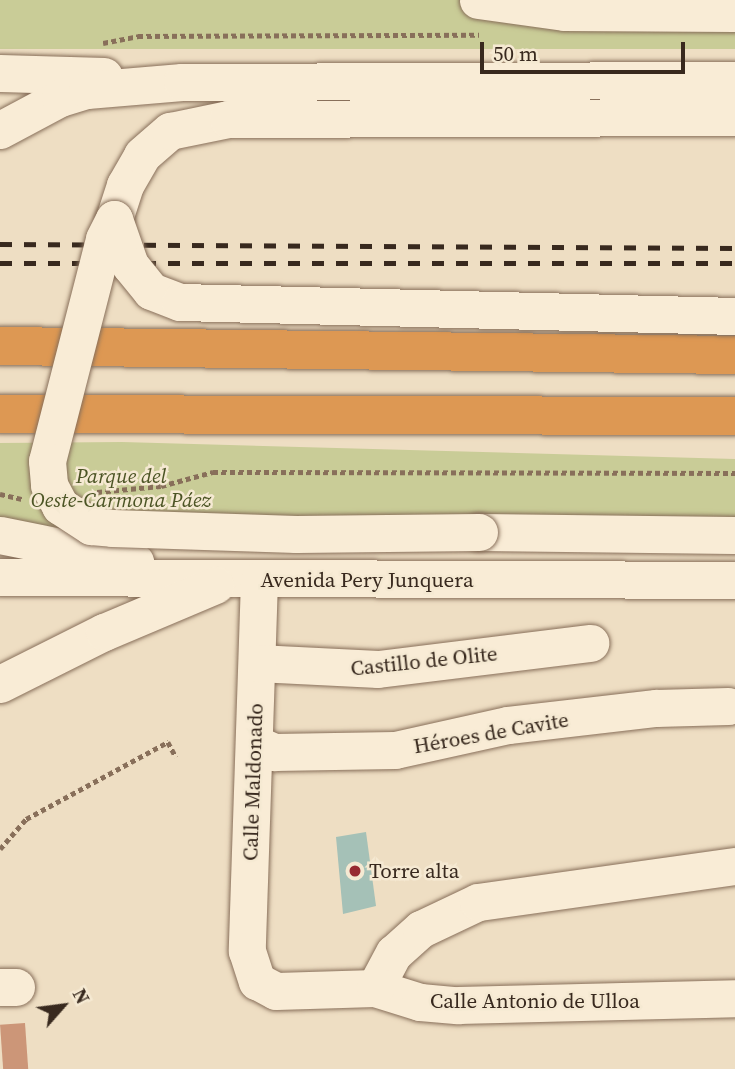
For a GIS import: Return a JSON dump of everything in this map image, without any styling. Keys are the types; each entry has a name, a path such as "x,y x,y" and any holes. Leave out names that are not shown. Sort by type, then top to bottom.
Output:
{"highway":[{"path":"0,346 735,355"},
{"path":"0,414 735,416"}],"street":[{"path":"481,17 564,12 735,13"},
{"path":"0,73 52,72 182,82 735,80"},
{"path":"0,130 32,111 87,90 182,82"},
{"path":"32,111 85,104 190,110 228,119"},
{"path":"735,117 228,119 170,131 142,155 125,185 104,239 47,461 49,485 60,506 90,526 296,534 479,532 735,535"},
{"path":"114,219 130,265 151,291 180,302 735,316"},
{"path":"0,535 244,580"},
{"name":"Avenida Pery Junquera","path":"0,578 735,580"},
{"path":"0,684 104,632 244,580"},
{"name":"Calle Maldonado","path":"244,580 257,663 247,951 257,981"},
{"name":"Castillo de Olite","path":"257,663 378,669 590,643"},
{"name":"Héroes de Cavite","path":"256,744 274,752 396,750 508,725 656,708 728,706"},
{"path":"375,988 394,953 421,929 478,902 735,866"},
{"name":"Calle Antonio de Ulloa","path":"257,981 276,991 375,988 420,1002 458,1005 735,998"}],"path":[{"path":"98,44 138,36 481,17"},
{"path":"94,492 161,486 213,472 735,473"},
{"path":"0,494 26,498"},
{"path":"0,849 26,819 168,742 176,757"}],"green space":[{"path":"0,0 735,0 735,49 0,49"},
{"name":"Parque del Oeste-Carmona Páez","path":"122,442 735,459 735,519 74,534 0,520 0,443"}],"water":[{"name":"Torre alta","path":"366,832 376,906 343,914 336,837"}],"building":[{"path":"25,1023 28,1069 3,1069 0,1025"}],"railway":[{"path":"0,244 735,248"},
{"path":"0,263 735,263"}],"place":[{"name":"Torre alta","path":"355,871"}]}
